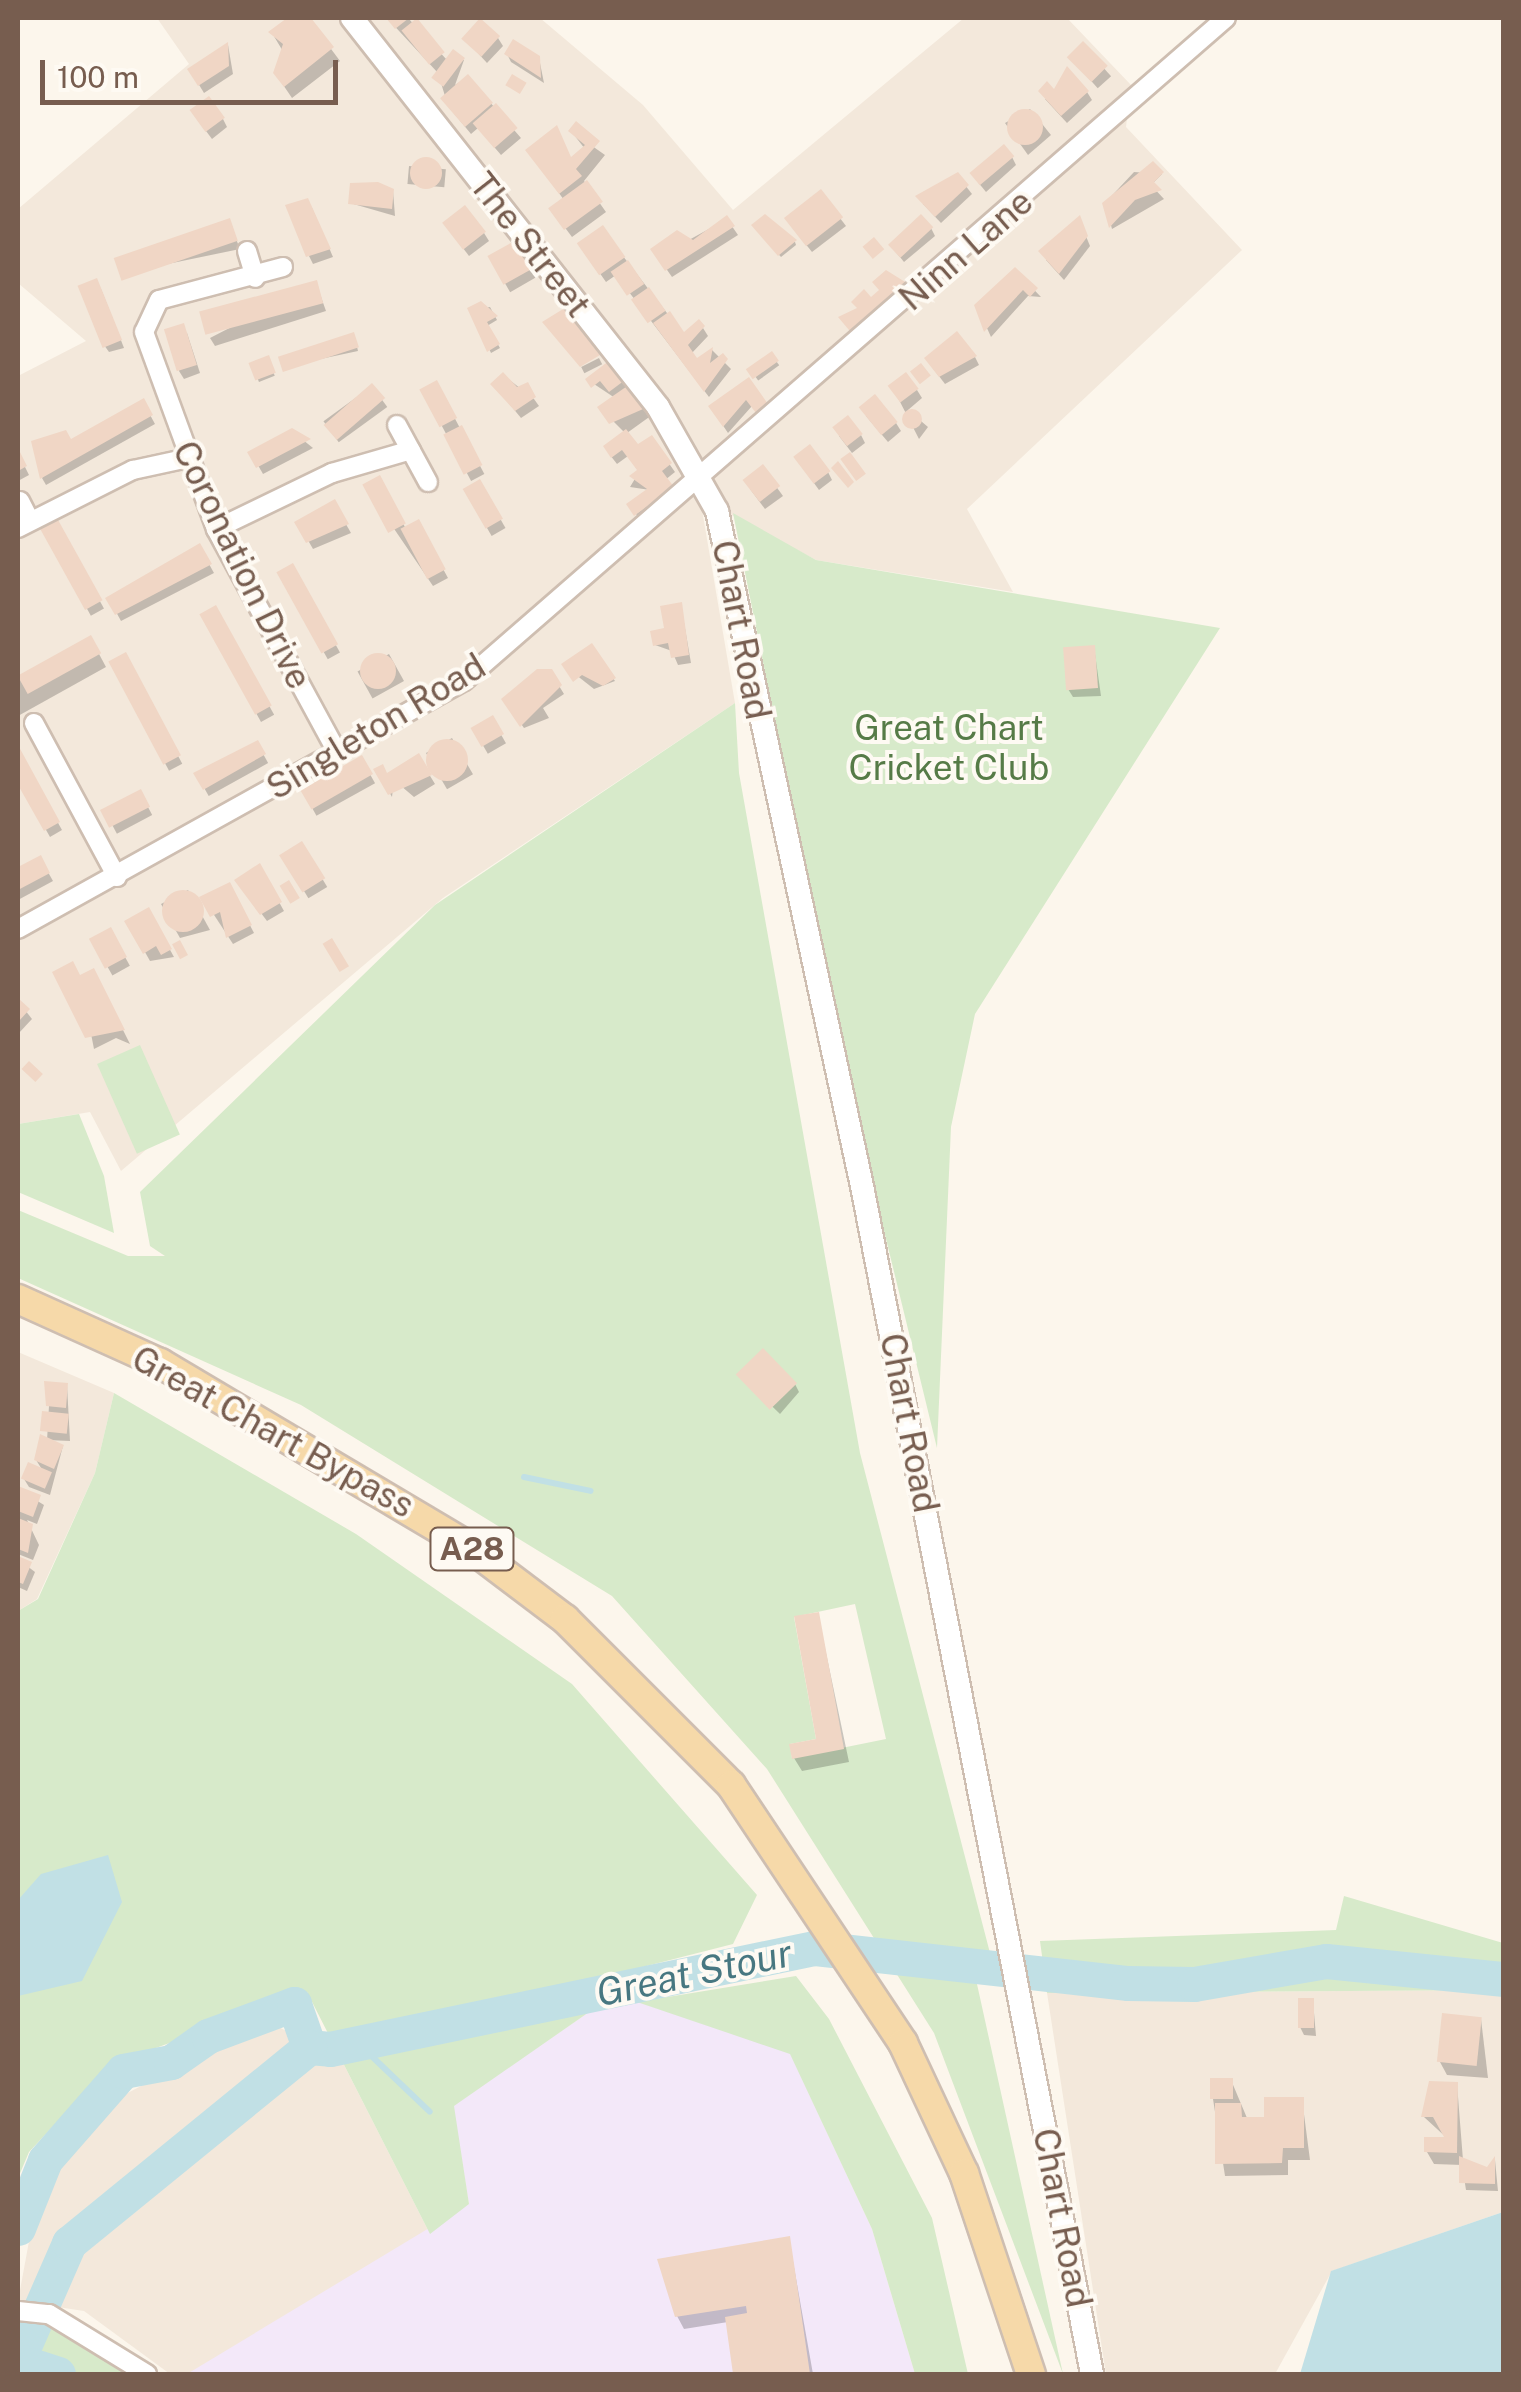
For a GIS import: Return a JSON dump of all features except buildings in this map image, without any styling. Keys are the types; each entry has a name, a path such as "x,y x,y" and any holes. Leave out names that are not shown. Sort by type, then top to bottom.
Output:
{"main road":[{"name":"Great Chart Bypass","path":"18,1299 160,1363 378,1486 565,1618 731,1785 830,1921 872,1988 964,2173 1031,2374"}],"street":[{"name":"The Street","path":"352,18 658,407 700,477"},
{"name":"Ninn Lane","path":"700,477 1226,18"},
{"path":"247,251 255,278"},
{"name":"Coronation Drive","path":"283,267 255,278 168,296 147,312 146,342 184,459 216,530 336,752"},
{"path":"398,425 428,482"},
{"path":"216,530 332,473 411,450"},
{"path":"20,501 24,524 133,470 184,459"},
{"name":"Singleton Road","path":"18,929 464,682 700,477"},
{"name":"Chart Road","path":"700,477 717,511 863,1192 1092,2374"},
{"path":"34,723 118,877"},
{"path":"32,2312 147,2374"}],"shaded area":[{"path":"157,18 540,18 643,105 733,210 964,18 1067,18 1131,85 1126,127 1242,250 967,509 1013,592 816,560 700,498 735,703 443,898 121,1171 90,1112 18,1124 18,376 86,341 18,283 18,209 189,64"},
{"path":"18,1352 114,1393 95,1473 37,1599 18,1611"},
{"path":"1503,1990 1503,2212 1332,2271 1275,2374 1106,2374 1047,1993"},
{"path":"615,1994 790,2053 872,2229 915,2374 187,2374 469,2204 453,2106"},
{"path":"267,2021 341,2059 430,2234 188,2374 170,2374 84,2311 18,2301 39,2187 114,2100"}],"green space":[{"name":"Great Chart Cricket Club","path":"733,513 816,560 1220,628 975,1014 951,1127 937,1448 847,1079"},
{"path":"735,703 739,773 860,1453 990,1953 975,1975 1063,2374 934,2033 767,1769 612,1596 301,1405 18,1278 18,1210 128,1256 165,1256 150,1246 140,1192 435,905","holes":["855,1604 886,1739 792,1758 790,1744 816,1739 794,1617"]},
{"path":"140,1045 180,1135 137,1154 97,1064"},
{"path":"79,1114 104,1176 114,1233 18,1192 18,1124"},
{"path":"114,1393 356,1534 572,1684 757,1895 733,1944 615,1974 615,1994 454,2106 469,2204 430,2234 307,1992 110,2065 29,2152 18,2178 18,1611 38,1599 95,1473"},
{"path":"1344,1896 1503,1943 1503,1990 1047,1993 1040,1941 1336,1930"},
{"path":"796,1976 829,2019 932,2218 968,2374 915,2374 872,2229 790,2054 637,2002"},
{"path":"18,2321 71,2329 131,2374 18,2374"}],"water":[{"path":"108,1855 122,1902 82,1981 18,1996 18,1900 41,1874"},
{"path":"1503,2212 1503,2374 1300,2374 1331,2271"}],"waterway":[{"path":"524,1477 591,1491"},
{"name":"Great Stour","path":"18,2228 45,2160 123,2071 171,2062 208,2036 294,2004 309,2047 330,2049 815,1948 1128,1983 1194,1984 1326,1961 1504,1979"},
{"path":"330,2049 361,2046 430,2112"},
{"path":"18,2360 69,2243 309,2047"},
{"name":"Great Stour","path":"18,2361 58,2374"}]}
